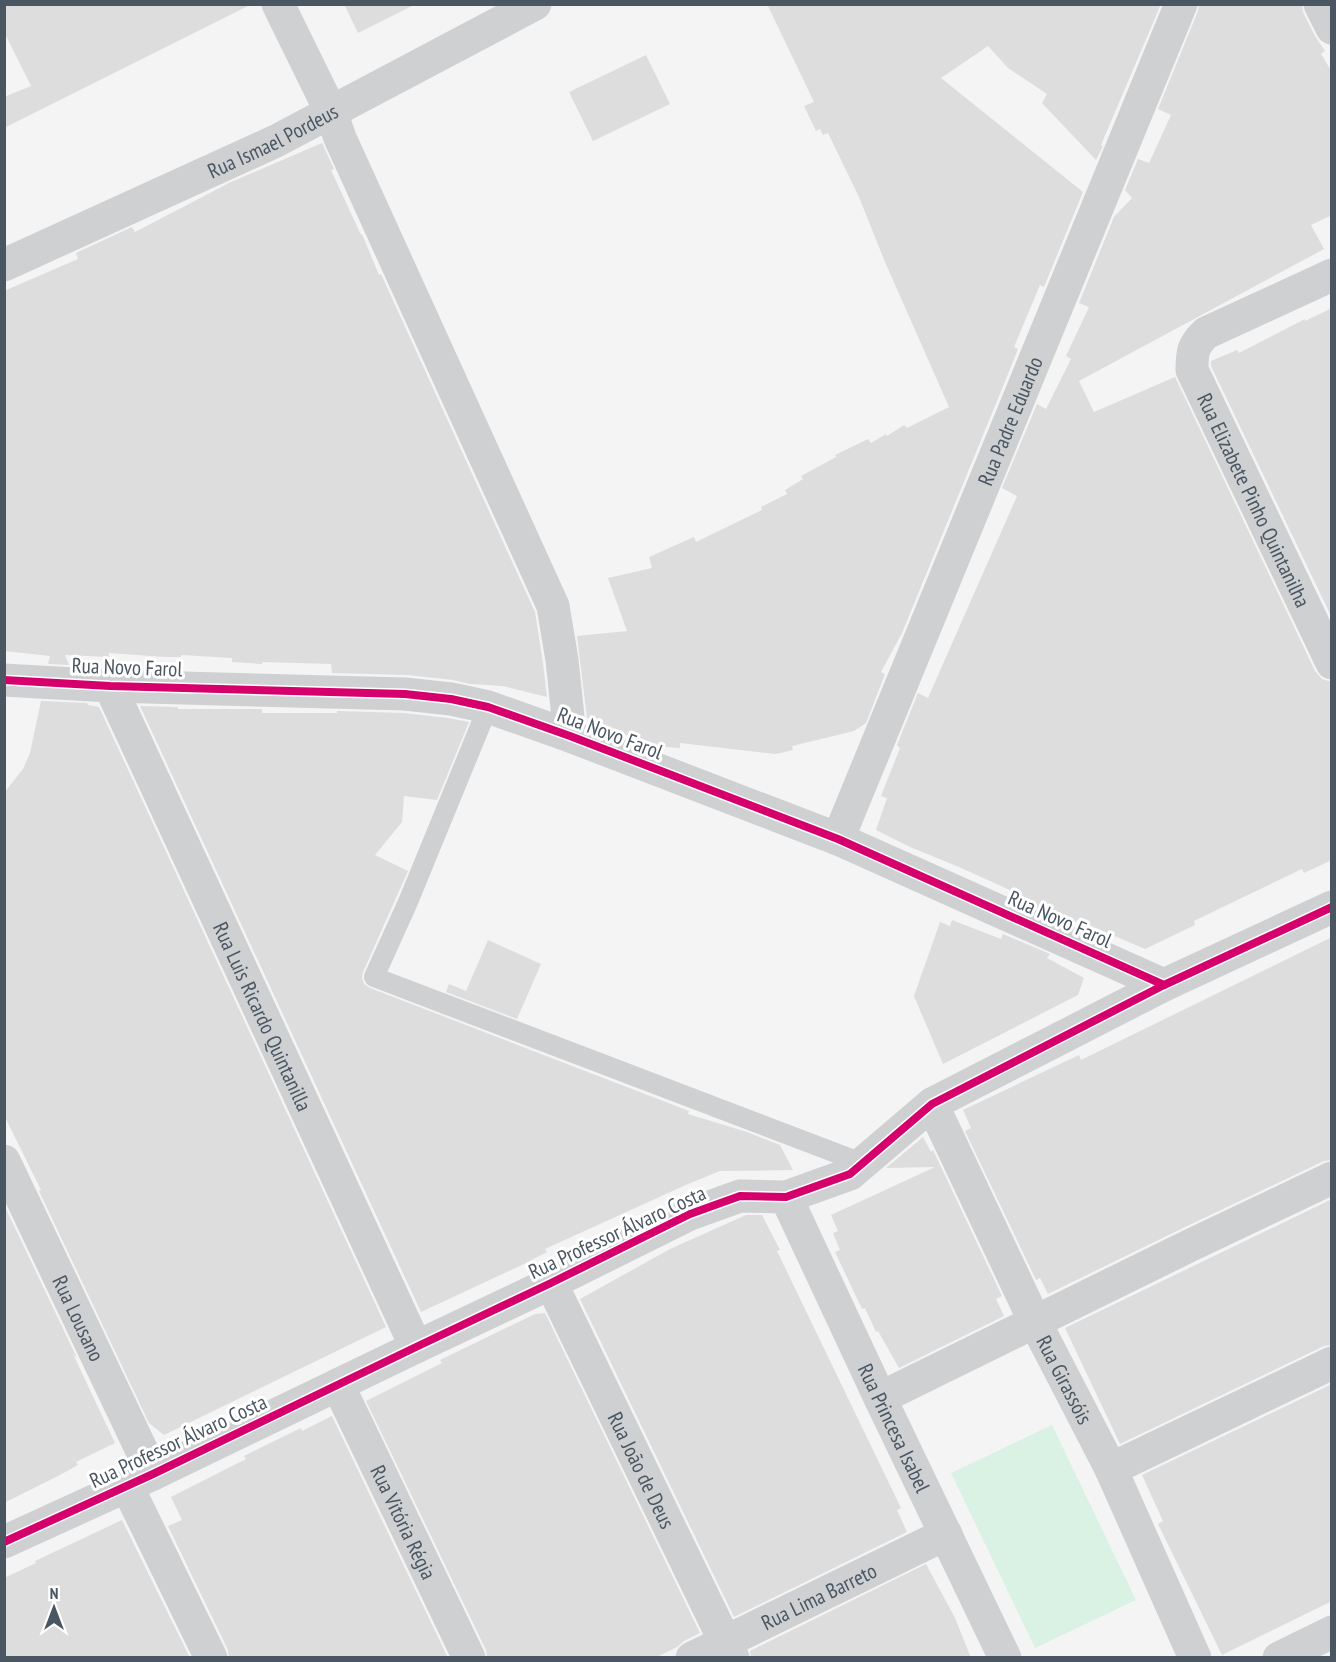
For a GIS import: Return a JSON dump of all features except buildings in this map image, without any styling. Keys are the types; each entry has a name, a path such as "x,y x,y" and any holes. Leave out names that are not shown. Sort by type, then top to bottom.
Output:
{"street":[{"path":"278,4 331,112 340,138 553,606 562,660 570,736"},
{"name":"Rua Ismael Pordeus","path":"4,265 276,141 535,4"},
{"name":"Rua Padre Eduardo","path":"838,839 1181,4"},
{"path":"1320,4 1332,28"},
{"name":"Rua Elizabete Pinho Quintanilha","path":"1332,275 1206,333 1197,342 1192,354 1192,370 1332,663"},
{"name":"Rua Novo Farol","path":"4,680 110,686 405,694 451,699 489,707 838,839 1164,985"},
{"name":"Rua Luis Ricardo Quintanilla","path":"110,686 416,1347"},
{"name":"Rua Professor Álvaro Costa","path":"4,1542 140,1480 690,1214 740,1196 786,1197 850,1174 932,1104 1164,985 1332,908"},
{"name":"Rua Girassóis","path":"932,1104 1035,1322 1111,1469 1195,1658"},
{"name":"Rua Lousano","path":"4,1161 140,1480 211,1658"},
{"path":"880,1398 1332,1178"},
{"name":"Rua Princesa Isabel","path":"786,1197 1005,1658"},
{"name":"Rua João de Deus","path":"550,1283 729,1650"},
{"path":"1111,1469 1332,1363"},
{"name":"Rua Vitória Régia","path":"338,1385 469,1658"},
{"name":"Rua Lima Barreto","path":"692,1658 729,1650 946,1534"},
{"path":"1279,1658 1332,1632"}],"lane":[{"path":"489,707 408,902 374,977 862,1163"}],"green space":[{"path":"1052,1425 1136,1600 1035,1648 951,1473"}],"cycle path":[{"path":"4,680 110,686 405,694 451,699 488,707 570,736 838,839 1164,985"},
{"path":"4,1542 153,1474 690,1214 740,1196 786,1197 850,1174 932,1104 1164,985 1332,907"}]}
